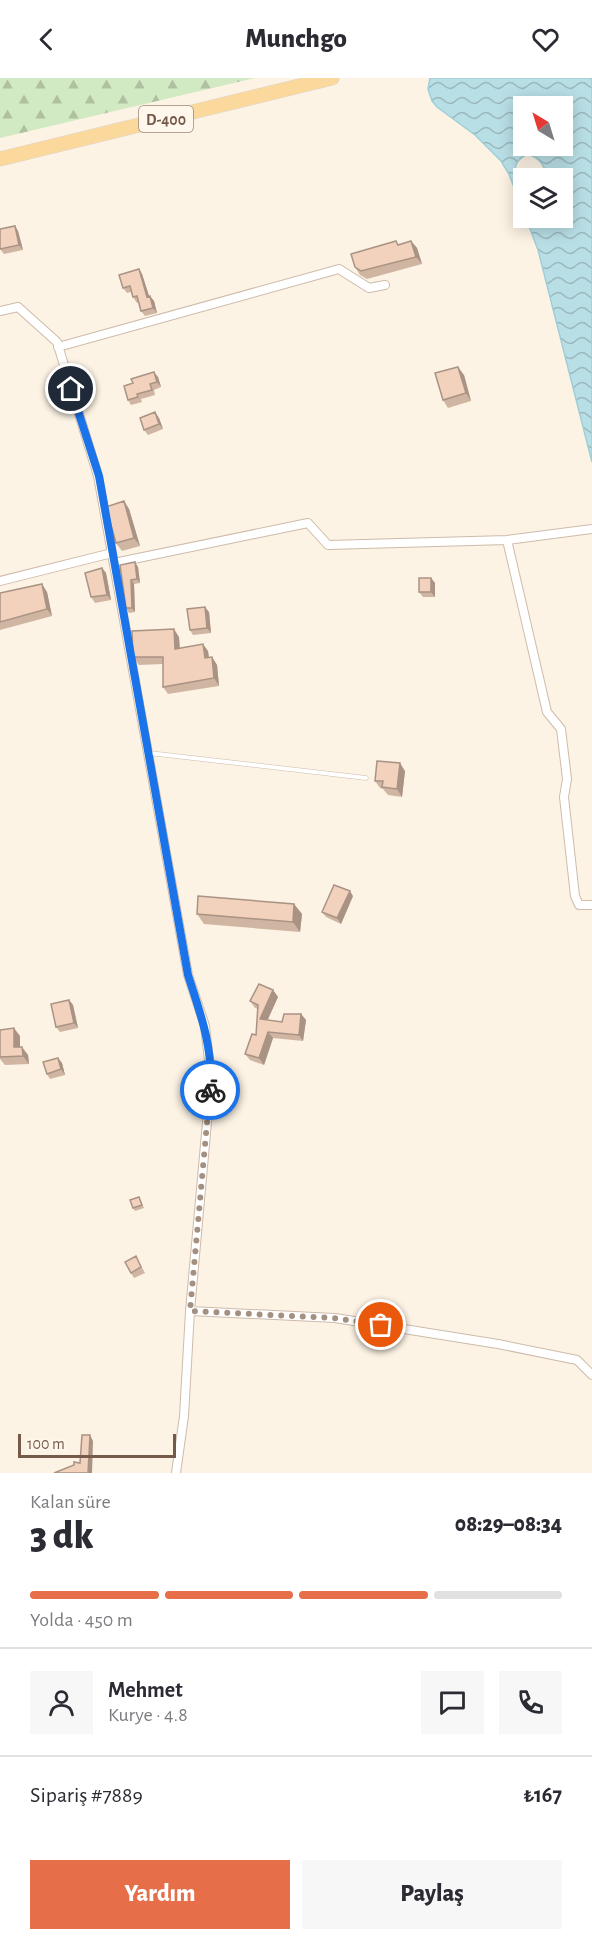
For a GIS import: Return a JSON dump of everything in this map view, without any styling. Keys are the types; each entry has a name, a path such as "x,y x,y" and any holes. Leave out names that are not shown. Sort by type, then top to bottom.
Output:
{"main road":[{"name":"D-400","path":"0,159 332,78"}],"street":[{"path":"58,347 339,269 369,288 385,285"},
{"path":"0,311 18,307 57,342 99,476 188,975 205,1026 211,1078 190,1311 184,1416 176,1473"},
{"path":"114,563 308,523 328,545 507,540 592,529"},
{"path":"507,540 547,712 561,729 567,778 564,797 575,896 579,905 592,905"},
{"path":"0,581 112,553"},
{"path":"190,1311 346,1320 498,1344 577,1360 592,1375"}],"lane":[{"path":"148,753 366,778"}],"green space":[{"path":"0,78 255,78 0,138"}],"water":[{"path":"430,78 592,78 592,462 538,250 530,228 573,228 573,168 544,168 540,161 532,156 573,156 573,96 513,96 513,156 524,156 519,160 516,168 513,168 513,185 501,161 475,135 432,101 428,89"}],"building":[{"path":"15,226 19,245 0,249 0,229"},
{"path":"396,241 398,245 411,241 416,257 361,271 355,267 351,254"},
{"path":"139,269 147,297 150,296 153,308 141,311 137,296 133,297 130,286 123,288 119,275"},
{"path":"458,367 466,393 443,400 435,373"},
{"path":"154,372 157,382 150,384 152,390 137,394 138,397 128,400 124,386 133,383 131,379"},
{"path":"155,412 159,424 144,430 140,418"},
{"path":"124,501 134,538 116,543 106,507"},
{"path":"135,562 137,579 131,580 132,608 126,608 120,565"},
{"path":"102,568 107,595 91,597 85,573"},
{"path":"419,578 431,578 431,592 419,592"},
{"path":"42,584 47,609 0,622 0,593"},
{"path":"205,607 207,628 190,630 187,609"},
{"path":"174,629 175,649 203,644 205,658 212,657 214,678 163,687 163,657 133,657 132,631"},
{"path":"377,761 400,763 397,789 382,787 383,781 375,781"},
{"path":"334,885 350,891 337,918 322,912"},
{"path":"198,896 294,904 293,922 197,914"},
{"path":"259,984 273,990 260,1019 282,1022 284,1014 301,1014 299,1035 268,1032 259,1058 245,1054 252,1034 256,1035 258,1005 250,1001"},
{"path":"69,1000 74,1023 56,1027 51,1004"},
{"path":"14,1028 14,1047 22,1047 23,1056 0,1057 0,1030"},
{"path":"58,1058 61,1069 47,1074 43,1062"},
{"path":"139,1197 142,1205 133,1208 130,1200"},
{"path":"136,1256 141,1267 131,1273 125,1262"},
{"path":"82,1435 90,1435 88,1473 54,1473 74,1465 74,1462 80,1463"}],"way so far":[{"path":"210,1090 190,1311 334,1318 381,1325"}],"route":[{"path":"71,389 99,476 188,975 205,1026 211,1078 210,1090"}]}
